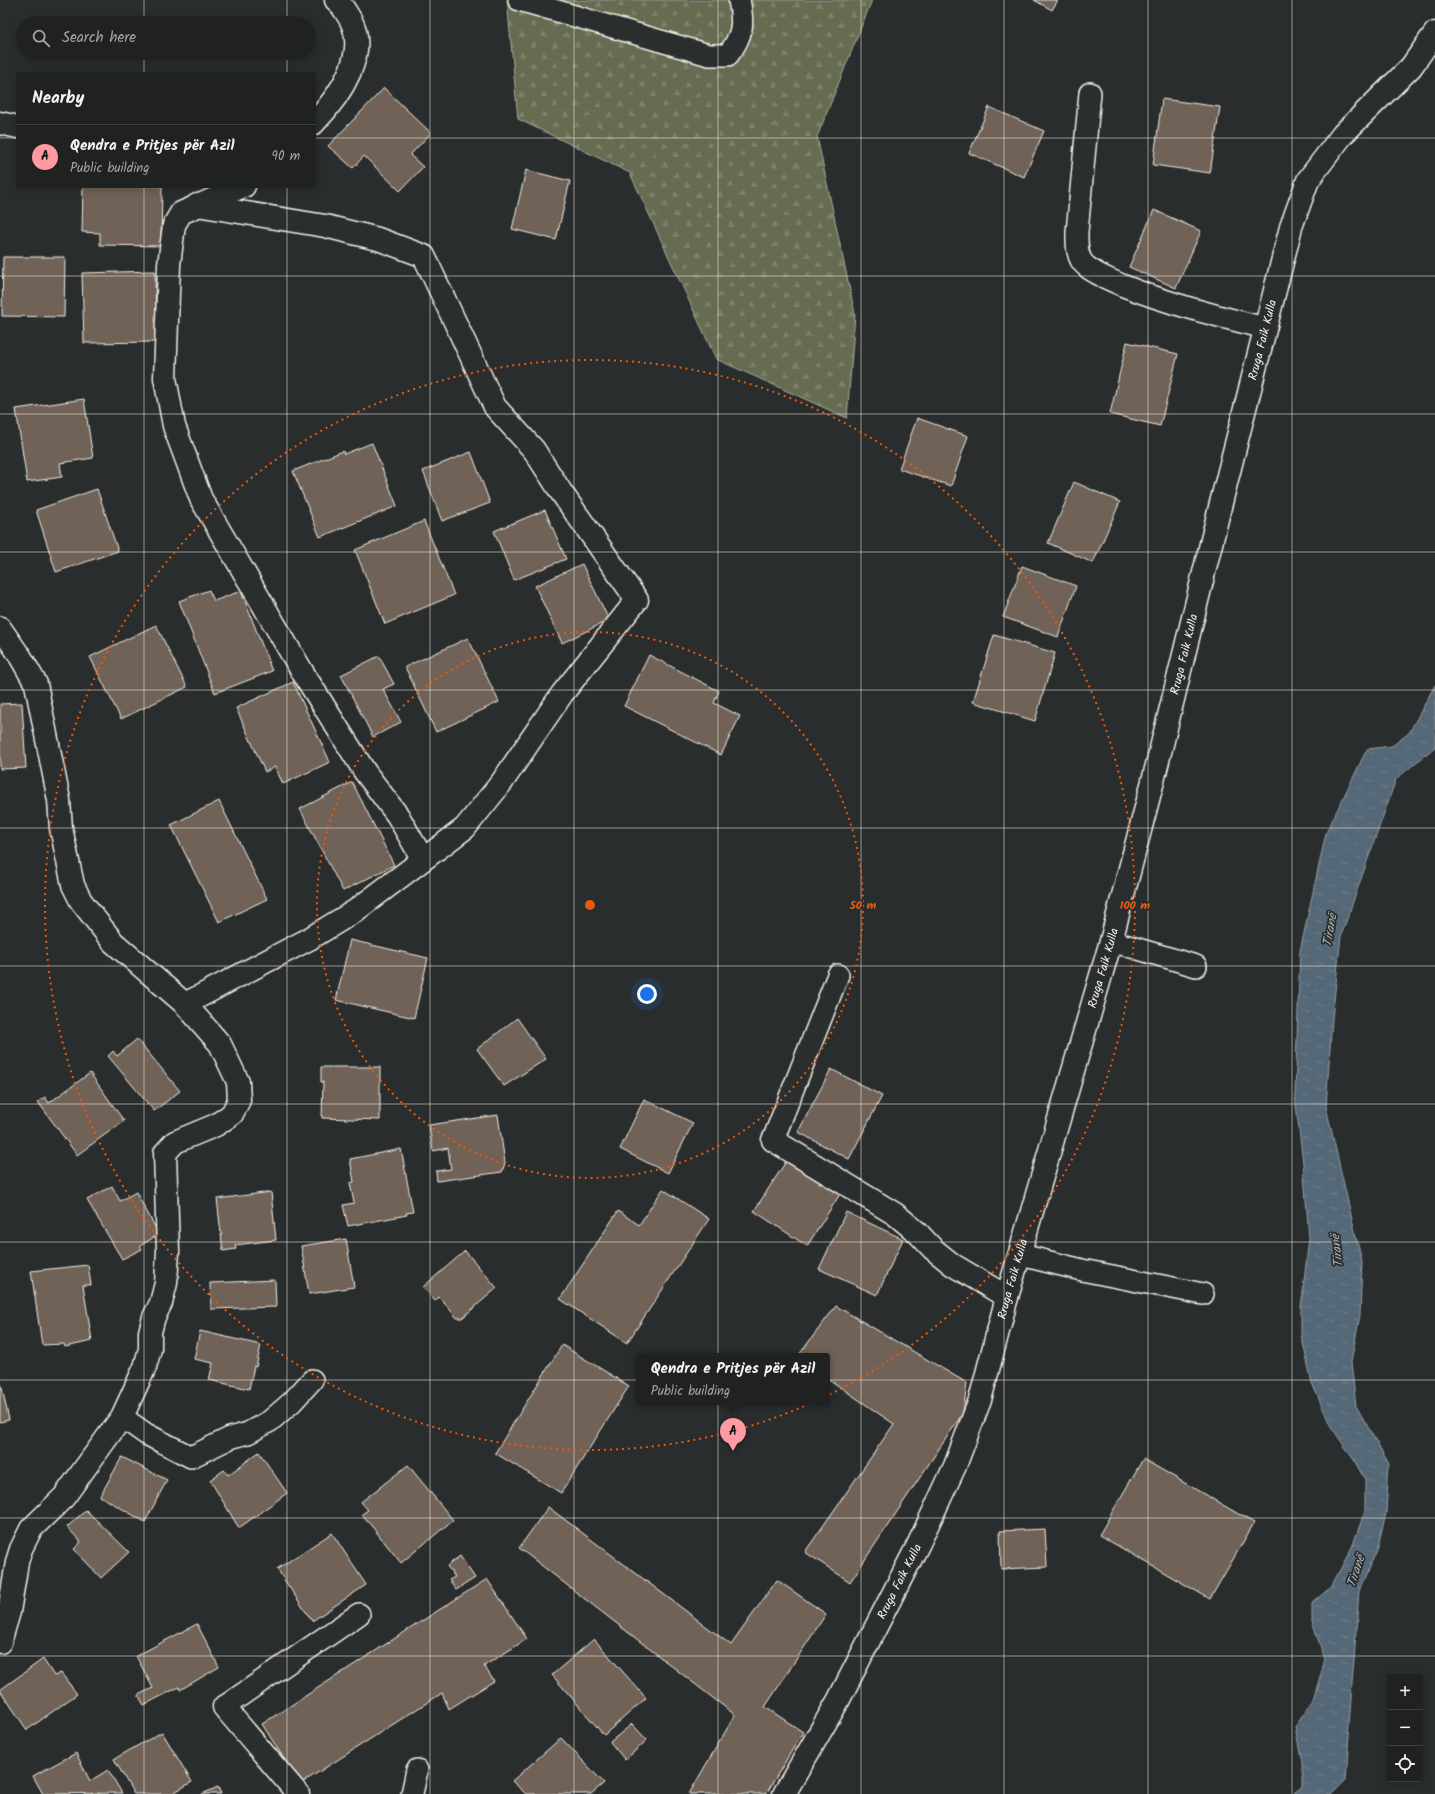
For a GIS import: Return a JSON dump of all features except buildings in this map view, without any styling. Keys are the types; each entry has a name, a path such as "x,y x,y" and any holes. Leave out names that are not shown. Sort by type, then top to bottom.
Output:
{"street":[{"path":"317,118 346,80 355,58 356,34 350,18 340,1"},
{"name":"Rruga Faik Kulla","path":"784,1794 845,1687 919,1543 955,1466 980,1400 1007,1297 1021,1255 1111,941 1154,777 1291,227 1308,180 1343,134 1411,67 1435,33"},
{"path":"0,123 16,127"},
{"path":"239,188 182,212 174,225 169,265 165,378 174,426 201,499 303,673 365,772 398,816 422,858"},
{"path":"185,1004 309,939 355,911 422,858 465,828 502,782 562,694 637,600 561,492 534,450 495,407 424,256 378,239 325,226 196,205"},
{"path":"0,1642 8,1612 17,1562 21,1549 31,1529 64,1496 122,1417 145,1367 150,1349 150,1332 154,1317 161,1303 166,1283 168,1236 165,1153 175,1142 216,1125 232,1114 238,1100 238,1082 220,1044 185,1004 114,942 81,901 73,885 62,835 59,800 36,684 20,656"},
{"path":"773,1140 895,1214 953,1265 1007,1297"},
{"path":"224,1707 298,1794"}],"lane":[{"path":"519,0 709,55 728,55 737,43 743,20 739,0"},
{"path":"1090,93 1077,232 1077,251 1084,266 1105,278 1147,295 1200,312 1265,328"},
{"path":"0,627 20,656"},
{"path":"1111,941 1196,966"},
{"path":"773,1140 838,975"},
{"path":"1021,1255 1082,1270 1203,1294"},
{"path":"122,1417 146,1434 191,1457 230,1438 248,1433 270,1421 292,1402 312,1380"},
{"path":"224,1707 359,1614"},
{"path":"412,1794 417,1770"}],"green space":[{"path":"507,0 872,0 817,137 855,314 847,418 716,359 630,173 518,119"}],"water":[{"name":"Tiranë","path":"1435,685 1435,747 1396,779 1341,936 1332,1019 1326,1107 1362,1262 1360,1315 1351,1362 1356,1406 1389,1464 1386,1513 1377,1550 1359,1591 1345,1778 1329,1794 1294,1794 1302,1786 1302,1762 1295,1727 1313,1701 1325,1659 1312,1623 1312,1603 1331,1587 1352,1547 1365,1511 1365,1480 1354,1460 1330,1425 1312,1383 1301,1334 1301,1307 1309,1238 1303,1163 1295,1096 1300,951 1326,833 1367,749 1392,746 1409,733"}],"place":[{"name":"Qendra e Pritjes për Azil","path":"733,1451"}]}
